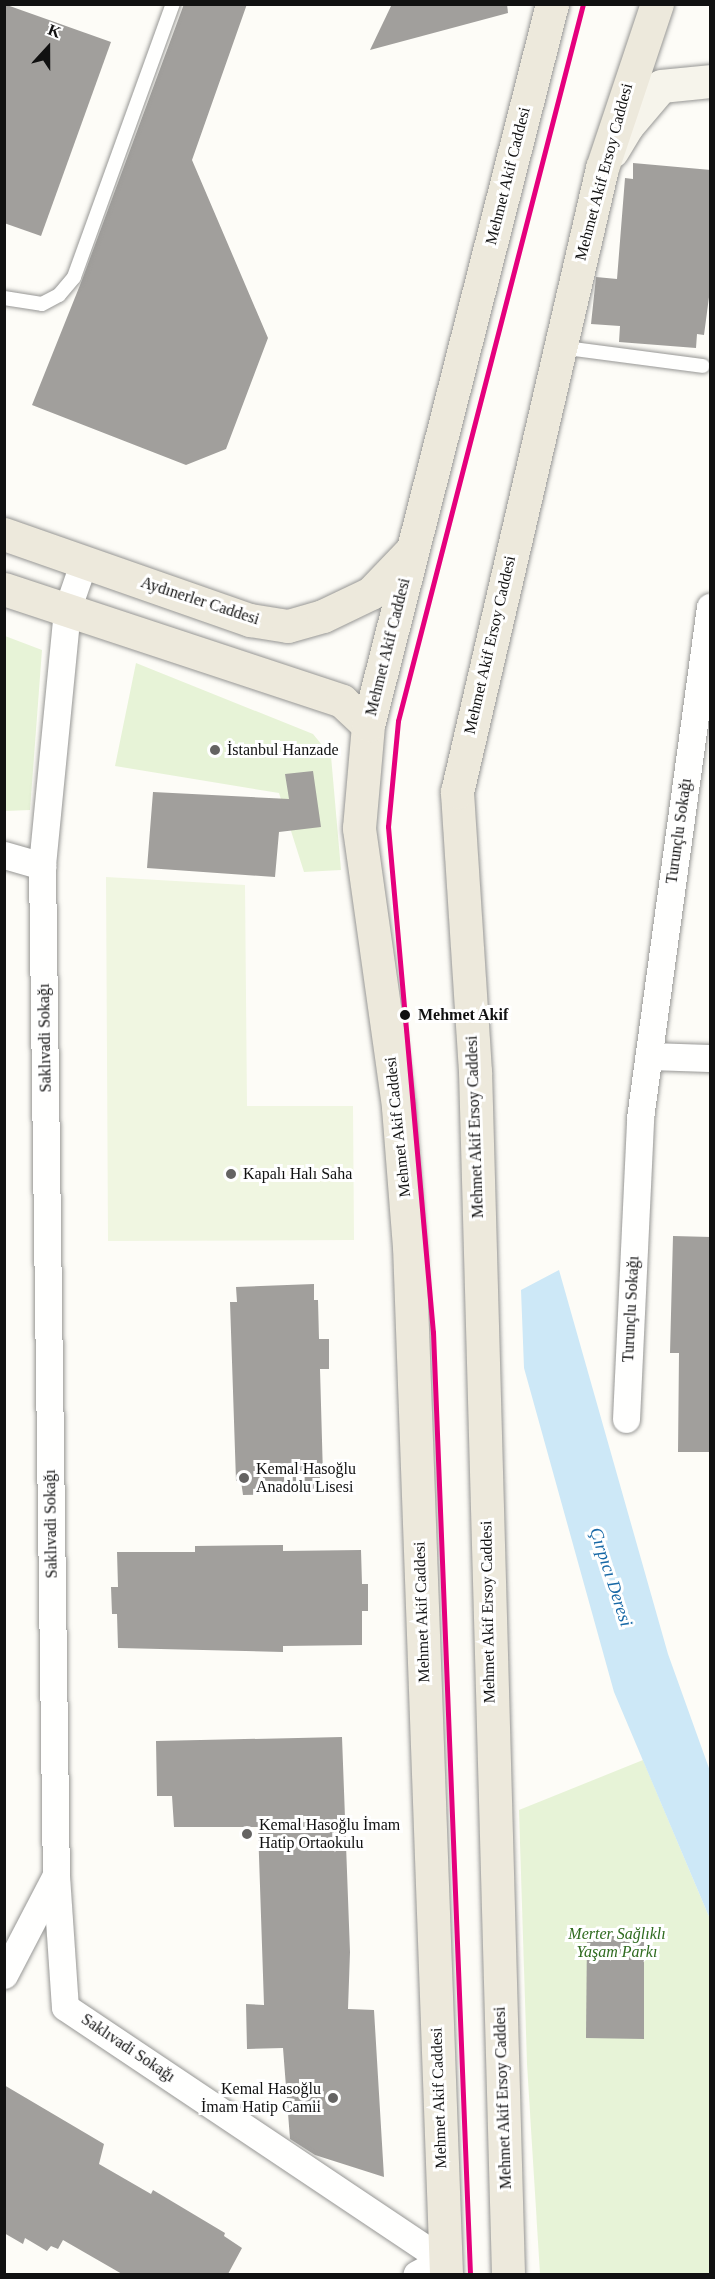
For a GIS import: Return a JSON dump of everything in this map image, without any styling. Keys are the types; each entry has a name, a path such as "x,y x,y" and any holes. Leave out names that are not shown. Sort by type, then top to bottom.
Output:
{"main road":[{"name":"Mehmet Akif Caddesi","path":"446,2274 409,1247 398,1106 359,828 368,724 552,4"},
{"name":"Mehmet Akif Ersoy Caddesi","path":"508,2274 475,1071 458,792 602,168 657,4"},
{"path":"602,168 627,126 661,86 711,81"},
{"name":"Aydınerler Caddesi","path":"4,534 250,620 288,626 323,616 371,593 413,549"},
{"path":"4,589 342,701 368,724"}],"street":[{"name":"Saklıvadi Sokağı","path":"84,561 67,610 42,866 56,1876 65,2007 443,2260 417,2274"},
{"name":"Turunçlu Sokağı","path":"626,1419 640,1118 711,607"},
{"path":"4,855 42,866"},
{"path":"649,1056 711,1058"},
{"path":"4,1975 56,1876"}],"lane":[{"path":"4,298 42,304 59,295 74,277 173,4"},
{"path":"559,347 703,366"}],"green space":[{"path":"5,636 42,650 30,810 5,811"},
{"path":"136,663 313,734 331,756 341,870 304,872 279,793 115,766"},
{"path":"106,877 245,885 247,1106 353,1106 354,1240 108,1241"},
{"name":"Merter Sağlıklı Yaşam Parkı","path":"643,1760 710,1919 710,2274 540,2274 527,2064 519,1810"}],"water":[{"name":"Çırpıcı Deresi","path":"559,1270 668,1654 710,1771 710,1919 614,1692 524,1368 521,1290"}],"building":[{"path":"4,4 111,42 41,236 4,223"},
{"path":"184,4 247,4 192,160 268,338 226,449 186,465 32,405 82,280"},
{"path":"392,4 507,4 508,13 370,50"},
{"path":"633,163 711,170 711,282 704,335 697,334 696,348 619,342 620,326 591,324 596,277 617,279 625,178 633,179"},
{"path":"313,771 321,827 279,832 275,877 147,868 153,792 289,799 285,774"},
{"path":"673,1236 711,1237 711,1452 678,1452 679,1353 670,1353"},
{"path":"314,1284 314,1300 318,1300 319,1339 329,1339 329,1369 320,1369 323,1476 320,1476 320,1493 243,1495 241,1481 236,1481 230,1302 237,1302 236,1287"},
{"path":"283,1545 283,1551 361,1550 362,1584 368,1584 368,1611 362,1611 362,1645 283,1646 283,1652 118,1648 117,1614 112,1614 111,1587 118,1587 117,1552 195,1552 195,1546"},
{"path":"342,1737 350,1952 348,2009 374,2010 384,2177 315,2155 290,2139 283,2048 247,2049 246,2004 264,2005 258,1827 174,1827 172,1796 157,1796 156,1741"},
{"path":"587,1935 644,1935 644,2039 586,2038"},
{"path":"4,2085 104,2144 99,2164 151,2194 153,2190 225,2233 224,2236 242,2248 228,2274 122,2274 63,2240 58,2249 51,2246 47,2251 25,2238 23,2244 4,2233"}],"transit line":[{"path":"470,2274 433,1333 388,827 398,721 583,4"}],"place":[{"name":"İstanbul Hanzade","path":"215,750"},
{"name":"Mehmet Akif","path":"405,1015"},
{"name":"Kapalı Halı Saha","path":"231,1174"},
{"name":"Kemal Hasoğlu Anadolu Lisesi","path":"244,1478"},
{"name":"Kemal Hasoğlu İmam Hatip Ortaokulu","path":"247,1834"},
{"name":"Kemal Hasoğlu İmam Hatip Camii","path":"333,2098"}]}
